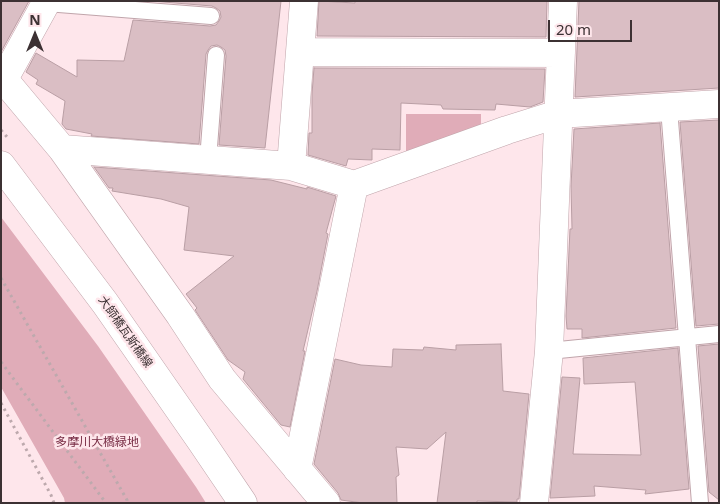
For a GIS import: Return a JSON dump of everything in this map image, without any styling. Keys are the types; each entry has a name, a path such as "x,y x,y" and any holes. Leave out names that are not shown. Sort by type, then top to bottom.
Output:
{"street":[{"path":"291,166 304,1"},
{"path":"534,503 548,351 563,1"},
{"path":"47,2 2,77 62,149 180,315 222,379 326,503"},
{"path":"300,52 561,53"},
{"path":"62,149 291,166 354,185 507,130 558,114 719,104"},
{"name":"大師橋瓦斯橋線","path":"1,165 105,303 243,503"},
{"path":"297,469 354,185"}],"lane":[{"path":"47,2 211,16"},
{"path":"208,160 216,55"},
{"path":"669,108 700,503"},
{"path":"548,351 719,334"}],"path":[{"path":"1,278 127,503"},
{"path":"1,362 106,503"},
{"path":"1,403 54,503"}],"green space":[{"path":"406,114 481,114 481,126 406,153"},
{"name":"多摩川大橋緑地","path":"1,217 98,346 206,503 65,503 64,498 1,387"}],"building":[{"path":"1,1 29,1 1,52"},
{"path":"151,1 281,1 265,148 219,145 226,56 225,50 217,45 211,46 206,54 199,144 91,136 92,134 66,129 62,124 65,101 36,84 38,80 26,72 36,53 77,77 77,60 124,61 133,20 210,26 216,25 221,17 220,11 212,6"},
{"path":"319,1 355,3 355,1 547,1 546,37 317,36"},
{"path":"579,1 719,1 719,88 575,97"},
{"path":"314,68 545,69 543,102 530,107 496,104 495,110 443,109 441,105 401,103 400,150 372,149 372,160 348,159 346,166 308,155 309,133 312,133"},
{"path":"719,120 719,324 696,326 680,122"},
{"path":"660,123 676,328 582,338 582,329 567,329 566,316 570,229 572,229 571,186 574,129"},
{"path":"94,167 271,180 307,189 307,187 336,196 326,233 328,234 303,351 305,351 290,427 281,425 243,379 245,372 228,360 195,310 197,308 186,294 234,256 184,250 189,207 161,199 112,191 113,188 109,188"},
{"path":"501,344 503,391 529,394 519,499 517,499 517,502 437,503 446,432 427,449 396,447 399,475 396,477 397,503 363,503 341,500 338,493 314,464 335,359 361,365 392,367 393,349 423,350 424,347 456,350 456,345"},
{"path":"719,344 719,500 709,492 698,346"},
{"path":"678,348 689,489 645,494 646,490 594,486 595,496 550,498 562,377 580,378 573,454 641,455 635,382 584,384 583,358"}]}
